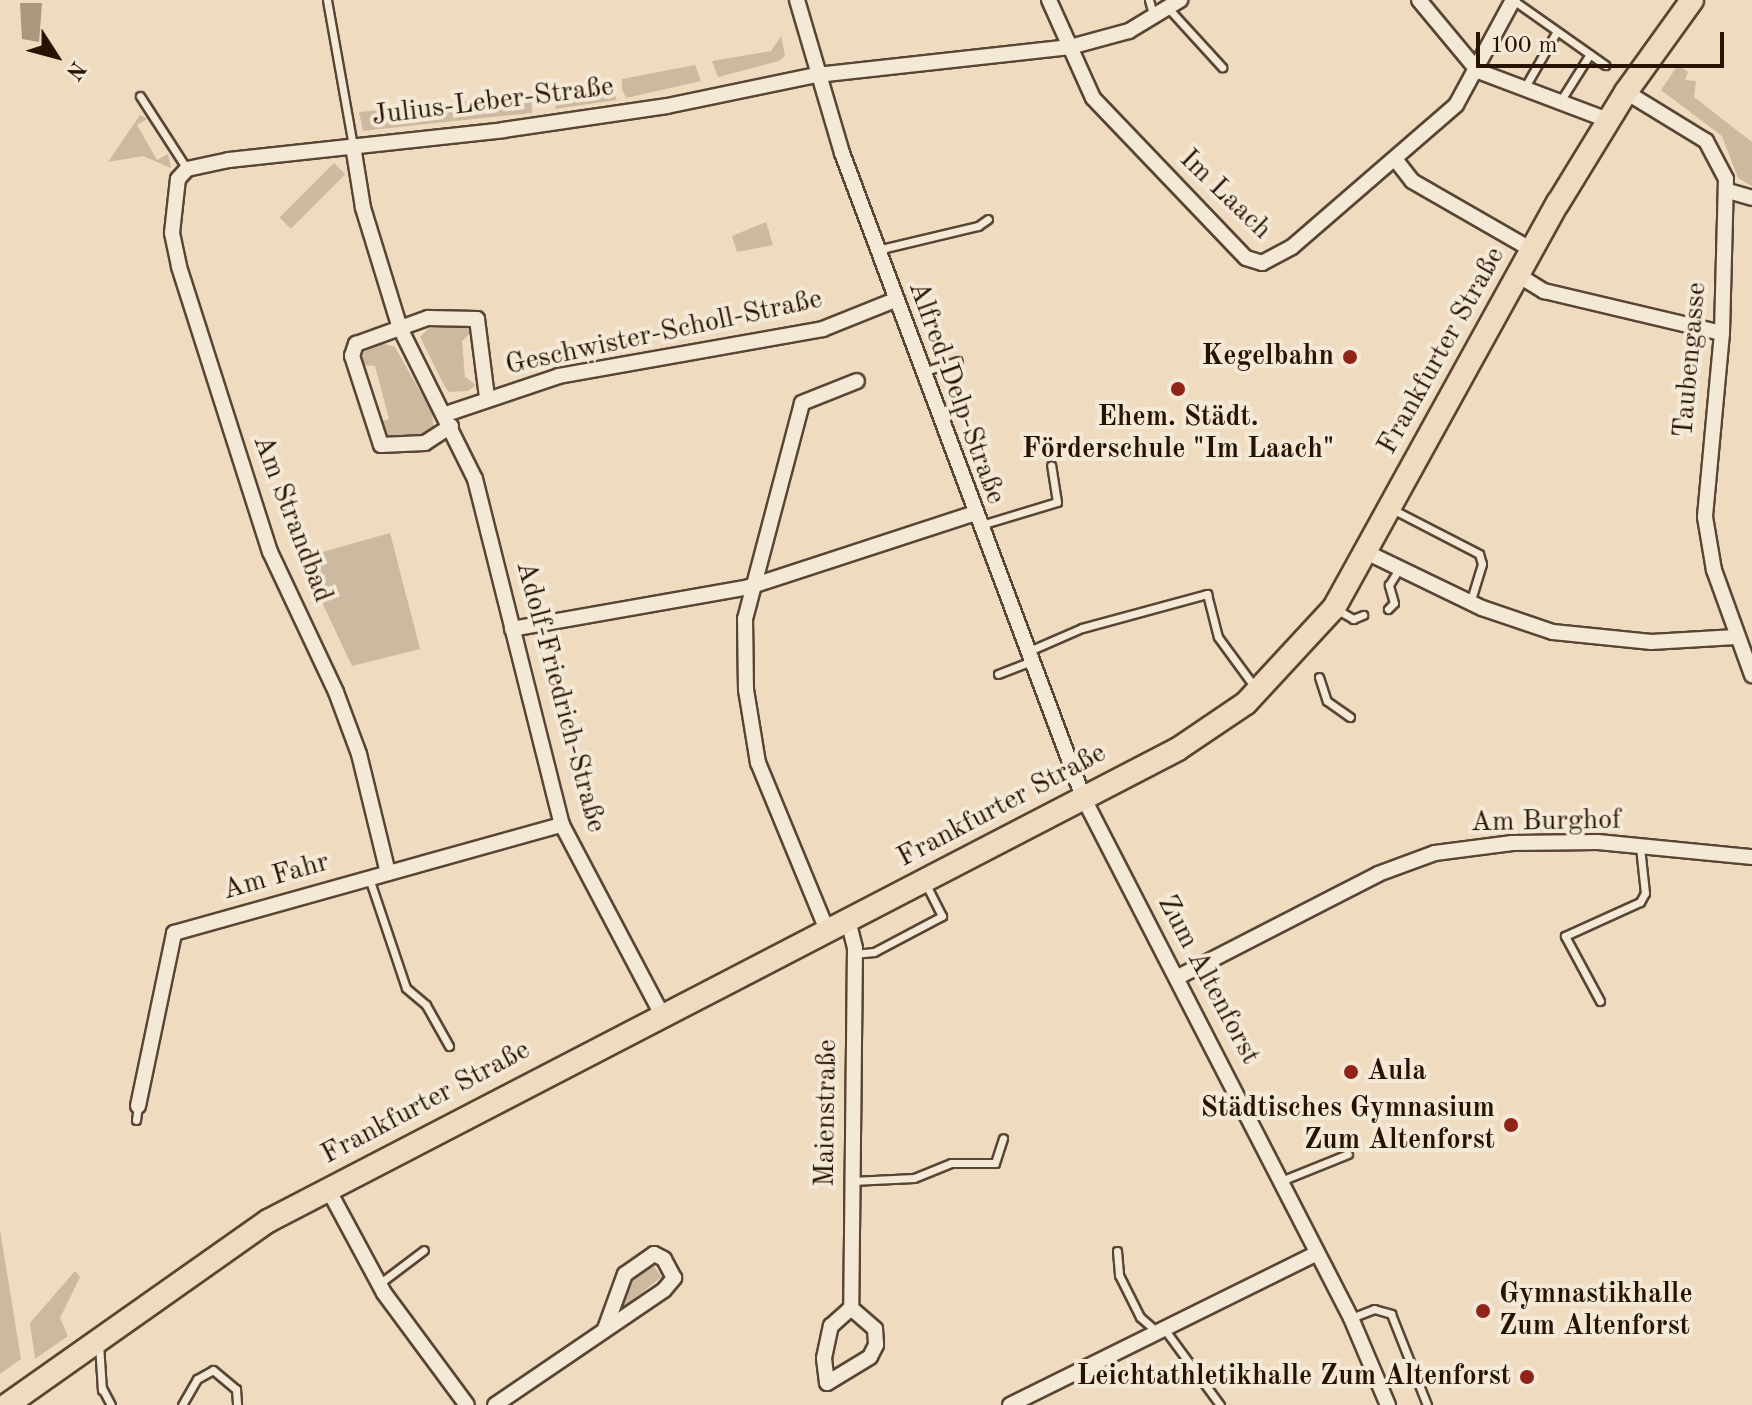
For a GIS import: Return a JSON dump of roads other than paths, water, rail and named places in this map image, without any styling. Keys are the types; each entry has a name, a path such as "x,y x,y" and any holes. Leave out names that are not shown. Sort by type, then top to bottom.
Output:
{"main road":[{"name":"Frankfurter Straße","path":"7,1405 268,1221 1188,743 1258,692 1334,608 1532,250 1608,120 1692,0"}],"street":[{"name":"Alfred-Delp-Straße","path":"797,0 817,75 877,250 975,520 1083,797"},
{"name":"Im Laach","path":"1049,0 1093,98 1255,263 1280,257 1456,105 1478,71 1513,0"},
{"path":"1419,0 1478,71 1608,120"},
{"name":"Julius-Leber-Straße","path":"182,174 353,146 608,115 817,75 1070,47 1114,37 1155,18 1174,4"},
{"name":"Taubengasse","path":"1626,92 1706,141 1717,154 1728,191 1722,333 1705,517 1714,570 1752,675"},
{"name":"Adolf-Friedrich-Straße","path":"353,146 363,208 400,328 448,420 484,507 562,825 662,1015"},
{"path":"1395,159 1412,181 1532,250"},
{"name":"Am Strandbad","path":"182,174 172,233 179,266 270,552 356,744 388,873"},
{"path":"1728,191 1752,198"},
{"path":"1518,275 1544,291 1722,333"},
{"name":"Geschwister-Scholl-Straße","path":"448,420 487,397 559,376 823,329 895,300"},
{"name":"Geschwister-Scholl-Straße","path":"400,328 428,318 477,319 487,397"},
{"path":"400,328 359,341 354,348 376,440 389,447 425,443 448,420"},
{"path":"827,930 770,802 750,725 744,667 749,587 802,403 857,381"},
{"path":"512,629 749,587 975,520"},
{"path":"1366,552 1470,603 1553,632 1609,640 1705,642 1736,637"},
{"name":"Zum Altenforst","path":"1083,797 1351,1318 1388,1405"},
{"name":"Am Fahr","path":"137,1113 174,933 562,825"},
{"name":"Am Burghof","path":"1178,977 1378,874 1435,853 1512,843 1640,847 1752,857"},
{"name":"Maienstraße","path":"848,920 854,954 851,1308"},
{"path":"328,1189 379,1284 467,1405"},
{"path":"1010,1405 1318,1253"},
{"path":"495,1405 671,1284 673,1270 664,1259 654,1254 625,1274 605,1329"},
{"path":"851,1308 875,1329 876,1345 870,1357 827,1383 824,1358 831,1326 851,1308"}],"lane":[{"path":"327,0 353,146"},
{"path":"1149,0 1155,18"},
{"path":"1513,0 1605,65"},
{"path":"1174,4 1222,67"},
{"path":"1525,87 1557,31"},
{"path":"1561,100 1590,54"},
{"path":"140,96 182,174"},
{"path":"877,250 978,226 988,219"},
{"path":"923,372 957,361"},
{"path":"975,520 1057,502 1051,465"},
{"path":"1390,508 1479,554 1482,564 1470,603"},
{"path":"1388,609 1394,603 1389,585 1399,569"},
{"path":"998,674 1082,628 1207,594 1218,637 1258,692"},
{"path":"1334,608 1353,619 1363,615"},
{"path":"1319,677 1327,701 1350,717"},
{"path":"1600,1001 1565,936 1640,902 1645,893 1640,847"},
{"path":"369,878 406,988 426,1005 449,1046"},
{"path":"854,954 874,952 942,916 924,881"},
{"path":"852,1181 914,1178 951,1163 995,1163 1003,1138"},
{"path":"1281,1181 1348,1154"},
{"path":"379,1284 424,1250"},
{"path":"1117,1251 1119,1275 1140,1317 1162,1332 1220,1405"},
{"path":"1351,1318 1374,1309 1391,1314 1427,1405"},
{"path":"98,1340 102,1389 111,1405"},
{"path":"182,1405 197,1379 213,1370 236,1389 237,1405"}],"place":[{"name":"Kegelbahn","path":"1350,357"},
{"name":"Ehem. Städt. Förderschule \"Im Laach\"","path":"1178,389"},
{"name":"Aula","path":"1351,1072"},
{"name":"Städtisches Gymnasium Zum Altenforst","path":"1511,1125"},
{"name":"Gymnastikhalle Zum Altenforst","path":"1483,1311"},
{"name":"Leichtathletikhalle Zum Altenforst","path":"1527,1377"}]}
